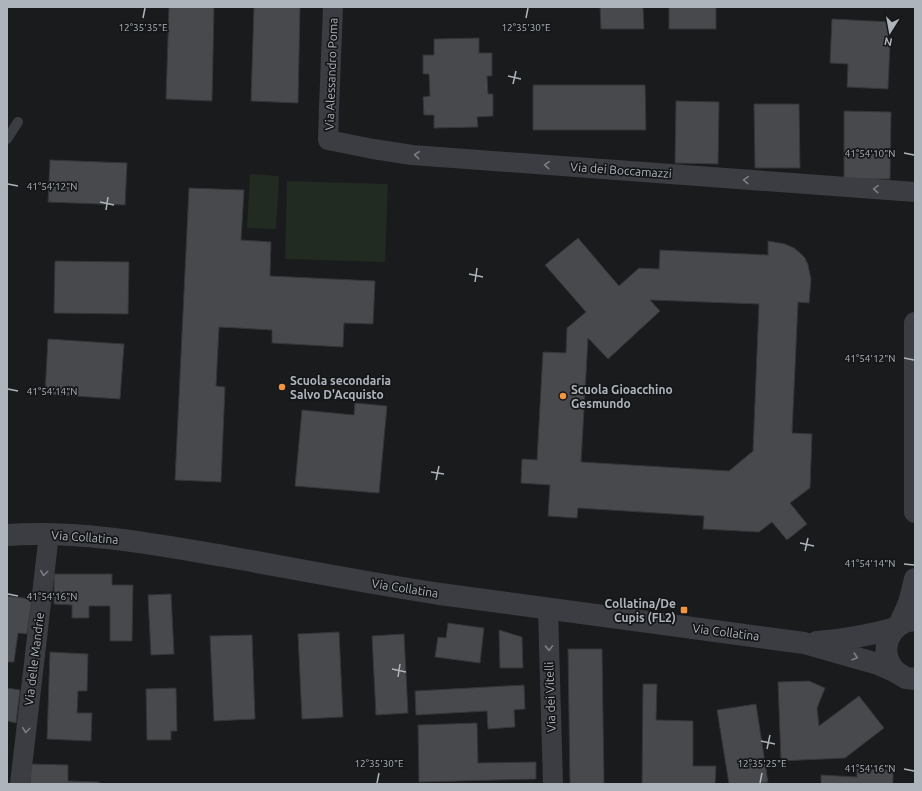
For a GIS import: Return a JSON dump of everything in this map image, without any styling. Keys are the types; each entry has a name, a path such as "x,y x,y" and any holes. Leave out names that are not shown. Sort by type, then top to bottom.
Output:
{"street":[{"name":"Via Alessandro Poma","path":"328,140 328,107 333,7"},
{"name":"Via dei Boccamazzi","path":"328,140 373,150 412,154 915,192"},
{"path":"915,323 915,512"},
{"name":"Via Collatina","path":"7,535 49,534 90,536 158,544 386,586 804,643"},
{"name":"Via delle Mandrie","path":"20,784 49,534"},
{"path":"915,579 903,624 892,631 886,649 892,668 904,675 915,695"},
{"name":"Via dei Vitelli","path":"548,609 553,784"},
{"path":"804,643 859,637 903,624"},
{"path":"804,643 872,662 904,675"}],"lane":[{"path":"7,139 18,122"}],"shaded area":[{"path":"250,174 279,176 276,229 247,228"},
{"path":"287,181 388,184 385,262 285,259"}],"building":[{"path":"169,7 214,7 212,101 166,99"},
{"path":"254,7 300,7 298,103 251,101"},
{"path":"600,7 643,7 644,29 601,29"},
{"path":"669,7 716,7 716,29 669,29"},
{"path":"832,19 891,22 888,89 847,87 848,64 830,63"},
{"path":"479,38 479,53 492,53 492,76 487,76 488,94 493,94 493,116 477,117 478,127 434,128 434,115 424,115 423,97 430,96 429,74 423,74 423,55 434,55 434,39"},
{"path":"533,85 645,85 646,130 533,130"},
{"path":"676,101 719,102 718,164 675,163"},
{"path":"754,104 799,104 800,168 755,168"},
{"path":"844,111 891,112 890,179 844,179"},
{"path":"50,160 127,163 125,205 48,202"},
{"path":"189,188 244,190 241,240 271,242 270,276 375,281 373,324 344,323 343,347 272,343 272,330 219,327 216,386 225,387 221,482 175,480"},
{"name":"Scuola Gioacchino Gesmundo","path":"578,238 619,286 639,268 659,269 660,250 768,255 768,241 785,244 794,248 800,253 805,258 808,265 811,279 809,303 798,302 792,433 812,434 810,488 790,503 807,524 787,540 772,522 759,532 703,529 704,516 578,508 577,518 548,516 550,485 521,483 522,459 537,460 543,352 566,353 567,328 586,312 545,265","holes":["650,300 759,304 753,451 729,471 581,462 588,338 608,359 660,311"]},
{"path":"55,261 129,262 128,314 54,313"},
{"path":"48,339 124,344 120,399 45,394"},
{"path":"355,403 387,406 379,493 295,486 302,410 354,415"},
{"path":"54,574 112,574 112,585 133,585 132,641 110,641 110,606 89,606 89,618 72,618 72,605 54,604"},
{"path":"171,594 174,654 151,655 148,595"},
{"path":"7,596 32,599 27,634 18,633 14,662 7,662"},
{"path":"448,623 484,628 480,663 435,657 438,637 446,638"},
{"path":"499,630 522,637 523,668 500,668"},
{"path":"339,632 343,717 302,719 298,634"},
{"path":"404,634 408,713 376,715 372,636"},
{"path":"252,635 255,719 214,721 210,636"},
{"path":"568,649 602,649 604,784 570,784"},
{"path":"50,652 88,654 87,691 78,691 77,713 92,713 91,741 47,739"},
{"path":"809,681 825,688 817,708 819,726 859,696 884,728 845,758 781,761 778,682"},
{"path":"643,684 657,684 656,720 693,721 693,766 716,766 715,784 642,784"},
{"path":"524,685 525,709 514,710 515,727 488,729 487,711 416,715 415,691"},
{"path":"7,688 20,690 16,723 7,721"},
{"path":"176,688 177,731 171,731 171,740 147,740 146,689"},
{"path":"756,704 768,782 753,784 729,784 717,710"},
{"path":"477,723 478,763 536,762 536,779 419,782 418,725"},
{"path":"31,764 68,765 68,781 99,782 99,784 30,784"},
{"path":"857,769 893,770 893,784 821,784 821,775 857,777"}],"place":[{"name":"Scuola secondaria Salvo D'Acquisto","path":"282,387"},
{"name":"Scuola Gioacchino Gesmundo","path":"563,396"},
{"name":"Collatina/De Cupis (FL2)","path":"684,610"}]}
